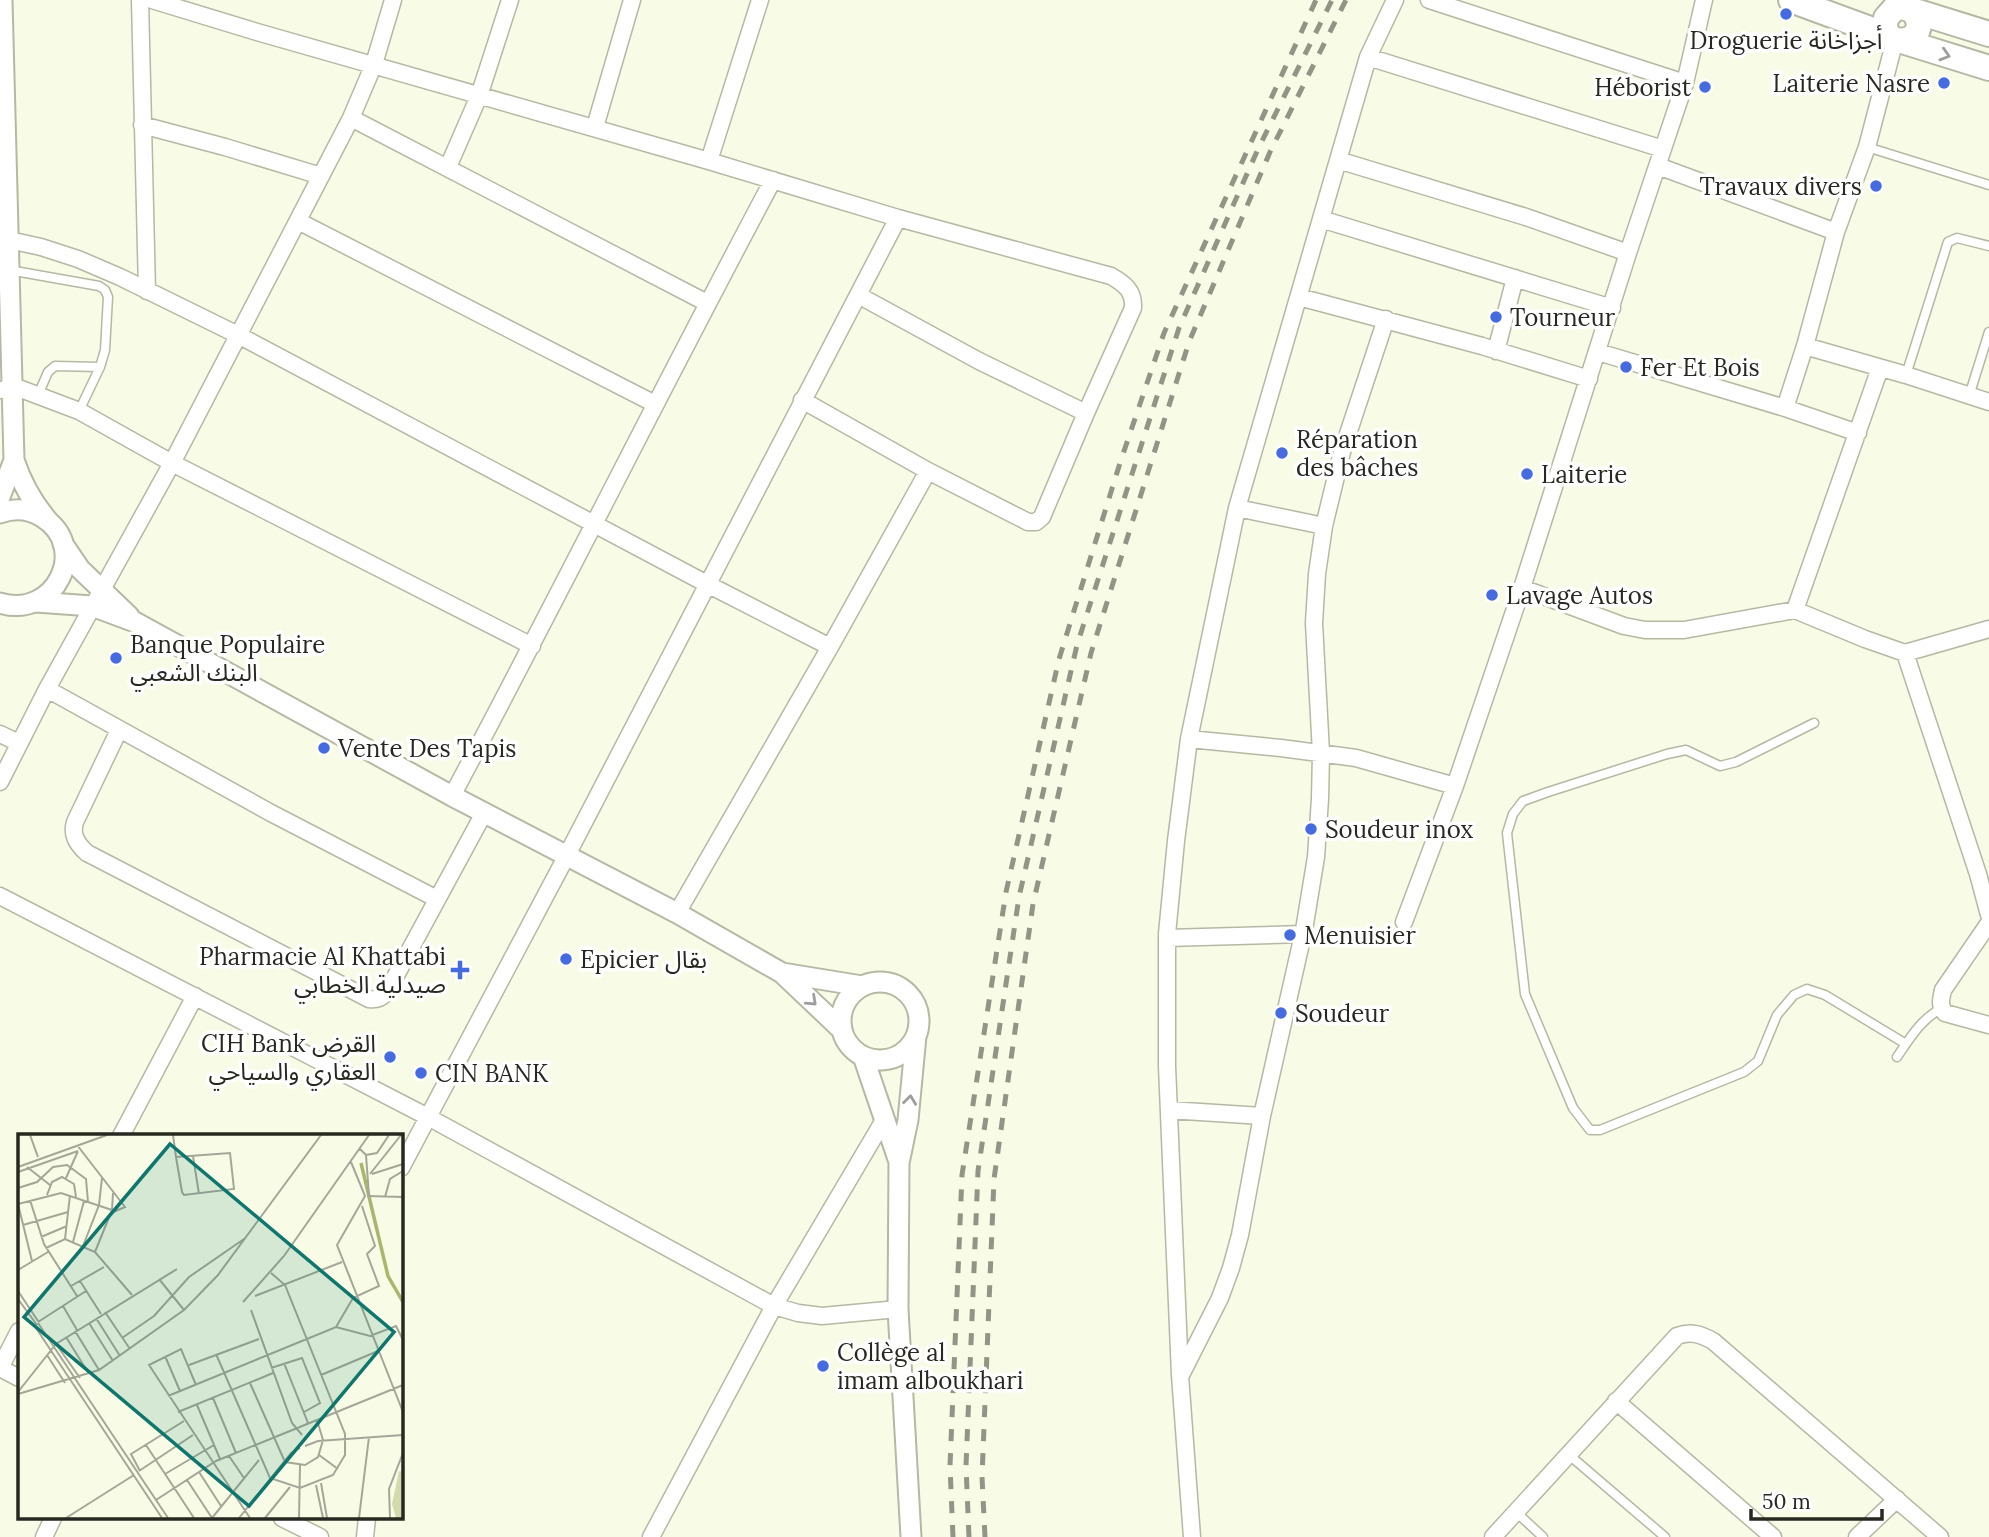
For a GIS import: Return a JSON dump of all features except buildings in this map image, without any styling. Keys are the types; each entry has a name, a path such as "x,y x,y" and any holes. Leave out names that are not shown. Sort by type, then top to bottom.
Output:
{"main road":[{"path":"1791,0 1895,39 1989,68"},
{"path":"1895,39 1886,31 1886,18 1895,8 1904,5 1989,34"}],"street":[{"path":"2,0 6,389 13,460 29,496 58,533 96,598 452,796 677,914 782,973 841,1028"},
{"path":"140,0 146,290"},
{"path":"152,0 709,160 898,218 1111,276 1123,283 1134,299 1133,308 1042,517 1036,522 1028,522 928,471 802,400"},
{"path":"0,782 96,598 172,463 351,118 374,64 393,0"},
{"path":"448,167 479,96 510,0"},
{"path":"595,127 632,0"},
{"path":"709,160 760,0"},
{"path":"1192,1537 1181,1375 1167,1066 1167,938 1189,739 1237,508 1368,57 1395,0"},
{"path":"1430,0 1685,83"},
{"path":"1405,922 1455,786 1522,588 1685,83 1700,1"},
{"path":"1785,408 1836,232 1867,147 1895,39"},
{"path":"1368,57 1663,149"},
{"path":"351,118 708,303"},
{"path":"142,125 321,176"},
{"path":"1338,160 1526,217 1628,253"},
{"path":"1658,166 1836,232"},
{"path":"452,796 773,180"},
{"path":"402,1166 898,218"},
{"path":"1321,219 1612,308"},
{"path":"298,221 654,404"},
{"path":"4,241 41,247 102,269 238,335 830,647"},
{"path":"1496,351 1515,278"},
{"path":"858,295 979,361 1086,413"},
{"path":"1299,297 1589,379"},
{"path":"1181,1375 1220,1298 1231,1268 1303,934 1316,857 1320,799 1321,752 1314,623 1317,574 1324,526 1342,452 1387,320"},
{"path":"1805,346 1989,402"},
{"path":"1598,352 1785,408 1858,433"},
{"path":"1795,610 1880,368"},
{"path":"6,389 38,395 79,411 172,463 532,646"},
{"path":"0,497 13,460"},
{"path":"677,914 928,471"},
{"path":"1237,508 1324,526"},
{"path":"0,513 11,510 27,511 50,523"},
{"path":"36,602 49,594 62,575 65,560 63,544"},
{"path":"1522,588 1624,626 1645,630 1684,630 1795,610 1905,653 1989,629"},
{"path":"2,605 96,598"},
{"path":"1905,653 1974,861 1989,915"},
{"path":"47,689 271,813 437,899"},
{"path":"119,730 73,829 76,840 87,853 361,995 375,999 382,998 387,992 484,813"},
{"path":"0,734 19,743"},
{"path":"1189,739 1321,752 1383,764 1455,786"},
{"path":"0,896 428,1116 774,1306 822,1316 898,1309"},
{"path":"1989,923 1943,990 1941,1002 1945,1013 1989,1025"},
{"path":"1167,938 1303,934"},
{"path":"782,973 862,986"},
{"path":"911,1537 898,1309 899,1163 908,1120 919,1023 918,1010 907,992 883,981 862,986 847,999 841,1013 844,1038 850,1047 863,1056 881,1060 894,1057 909,1047 916,1036"},
{"path":"122,1134 195,996"},
{"path":"863,1056 899,1163"},
{"path":"1169,1110 1262,1116"},
{"path":"651,1537 774,1306 884,1120"},
{"path":"1493,1537 1677,1336 1686,1332 1699,1334 1713,1341 1940,1537"},
{"path":"18,1333 0,1368 18,1377"},
{"path":"1616,1401 1773,1537"},
{"path":"1857,1537 1897,1499"},
{"path":"44,1537 53,1520"},
{"path":"286,1520 320,1537"}],"lane":[{"path":"1867,147 1989,185"},
{"path":"1906,375 1948,242 1957,238 1989,246"},
{"path":"99,286 102,269"},
{"path":"6,280 99,286 104,290 107,297 105,350 79,411"},
{"path":"1969,396 1989,332"},
{"path":"38,395 48,372 55,366 100,367"},
{"path":"1814,723 1737,762 1720,766 1686,750 1523,802 1513,814 1507,833 1525,994 1573,1108 1590,1130 1600,1130 1744,1072 1758,1061 1777,1015 1794,995 1807,989 1825,995 1906,1044"},
{"path":"1897,1056 1929,1015 1942,1008"},
{"path":"1569,1454 1665,1537"},
{"path":"1516,1512 1543,1537"}],"railway":[{"path":"953,1537 950,1466 962,1175 1006,892 1059,659 1164,333 1316,0"},
{"path":"969,1537 966,1466 978,1171 1019,897 1077,645 1179,328 1258,149 1332,0"},
{"path":"985,1537 982,1477 994,1179 1033,904 1091,653 1189,342 1270,152 1346,0"}],"place":[{"name":"Droguerie أجزاخانة","path":"1786,14"},
{"name":"Laiterie Nasre","path":"1944,83"},
{"name":"Héborist","path":"1705,87"},
{"name":"Travaux divers","path":"1876,186"},
{"name":"Tourneur","path":"1496,317"},
{"name":"Fer Et Bois","path":"1626,367"},
{"name":"Réparation des bâches","path":"1282,453"},
{"name":"Laiterie","path":"1527,474"},
{"name":"Lavage Autos","path":"1492,595"},
{"name":"Banque Populaire البنك الشعبي","path":"116,658"},
{"name":"Vente Des Tapis","path":"324,748"},
{"name":"Soudeur inox","path":"1311,829"},
{"name":"Menuisier","path":"1290,935"},
{"name":"Epicier بقال","path":"566,959"},
{"name":"Pharmacie Al Khattabi صيدلية الخطابي","path":"460,970"},
{"name":"Soudeur","path":"1281,1013"},
{"name":"CIH Bank القرض العقاري والسياحي","path":"390,1057"},
{"name":"CIN BANK","path":"421,1073"},
{"name":"Collège al imam alboukhari","path":"823,1366"}]}
